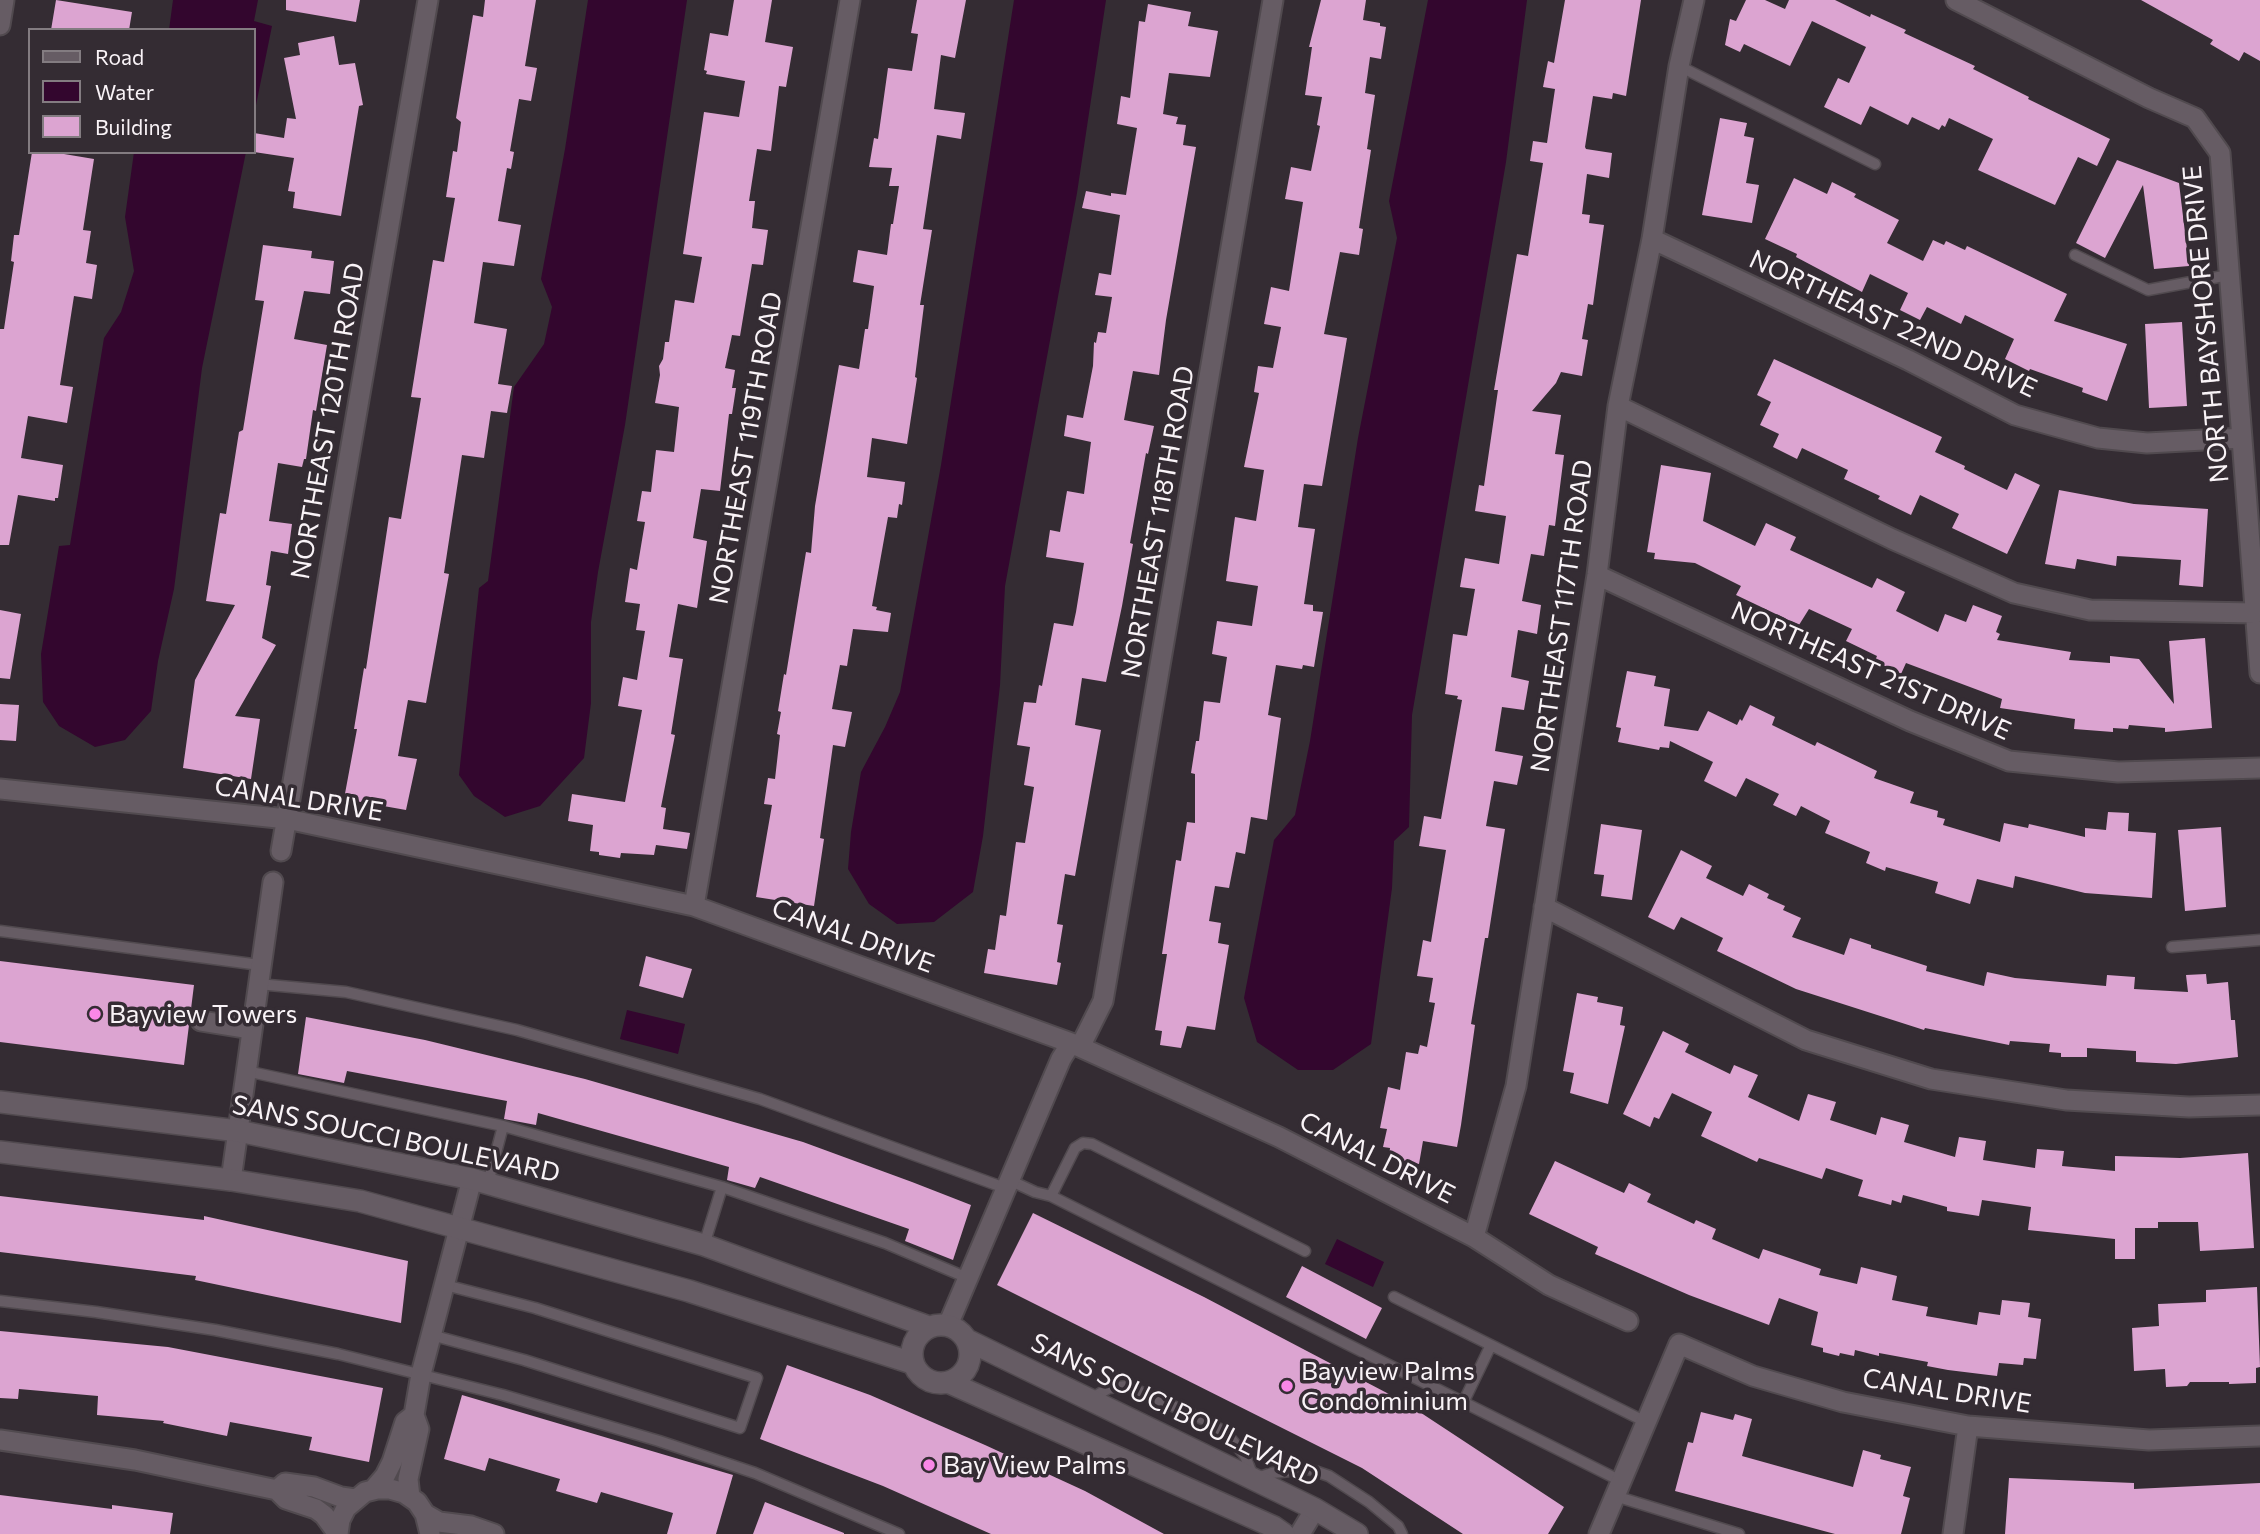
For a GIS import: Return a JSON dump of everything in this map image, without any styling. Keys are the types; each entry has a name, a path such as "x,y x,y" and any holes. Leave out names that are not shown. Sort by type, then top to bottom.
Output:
{"street":[{"path":"0,25 4,0"},
{"name":"NORTHEAST 120TH ROAD","path":"281,851 428,0"},
{"name":"NORTHEAST 119TH ROAD","path":"694,906 850,0"},
{"name":"NORTHEAST 118TH ROAD","path":"939,1326 970,1279 1007,1184 1061,1059 1075,1045 1103,1001 1273,0"},
{"name":"NORTHEAST 117TH ROAD","path":"1474,1237 1516,1086 1597,575 1618,406 1652,239 1679,66 1693,0"},
{"name":"NORTH BAYSHORE DRIVE","path":"1956,0 2149,98 2195,118 2220,153 2260,673"},
{"name":"NORTHEAST 22ND DRIVE","path":"1652,239 1908,360 2015,415 2098,438 2147,443 2242,438"},
{"path":"1618,406 1892,539 2014,593 2090,610 2255,613"},
{"name":"NORTHEAST 21ST DRIVE","path":"1597,575 1910,721 2008,761 2118,772 2260,768"},
{"name":"CANAL DRIVE","path":"0,789 287,819 694,906 1075,1045 1279,1137 1474,1237 1549,1284 1628,1321"},
{"path":"232,1180 273,883"},
{"path":"1544,907 1806,1040 1931,1079 2066,1100 2189,1107 2260,1105"},
{"path":"201,1021 251,1029"},
{"name":"SANS SOUCCI BOULEVARD","path":"0,1102 238,1131 480,1181 704,1245 939,1326"},
{"path":"0,1152 232,1180 359,1202 690,1291 912,1363"},
{"path":"410,1497 408,1479 419,1429 414,1415 421,1374 460,1227 480,1181"},
{"path":"950,1383 964,1373 968,1366 970,1357 967,1340 962,1334 939,1326 916,1338 911,1354 917,1371 931,1382 950,1383 1263,1522 1284,1534"},
{"name":"SANS SOUCI BOULEVARD","path":"967,1340 1315,1509 1357,1534"},
{"name":"CANAL DRIVE","path":"1646,1422 1679,1344 1752,1376 1843,1402 1968,1426 2149,1440 2260,1436"},
{"path":"338,1534 340,1520 346,1508 355,1499 373,1490 385,1476 393,1462 405,1422 414,1415"},
{"path":"1600,1534 1646,1422"},
{"path":"1953,1534 1968,1426"},
{"path":"0,1440 135,1460 277,1490 286,1499 316,1509 338,1534"},
{"path":"277,1490 285,1483 314,1487 355,1499"},
{"path":"373,1490 390,1489 410,1497 425,1514 439,1522 471,1526 494,1534"},
{"path":"1300,1534 1315,1509"},
{"path":"425,1514 430,1534"}],"lane":[{"path":"1679,66 1875,164"},
{"path":"2075,255 2148,290 2229,275"},
{"path":"0,931 259,974 517,1030 760,1099 1007,1184 1051,1196 1463,1403 1618,1488 1739,1534"},
{"path":"2172,947 2260,940"},
{"path":"246,1071 503,1126 722,1187 885,1243 970,1279"},
{"path":"480,1181 503,1126"},
{"path":"1051,1196 1075,1148 1083,1143 1092,1144 1305,1251"},
{"path":"704,1245 722,1187"},
{"path":"431,1335 524,1360 740,1427 757,1378 536,1308 446,1284"},
{"path":"1394,1297 1646,1422"},
{"path":"0,1301 215,1330 338,1354 421,1374 580,1416 671,1445 755,1474 899,1534"},
{"path":"1463,1403 1491,1345"},
{"path":"1089,1400 1110,1388 1126,1386 1207,1421 1227,1434 1245,1456 1254,1479 1272,1473 1308,1469 1329,1476 1369,1502 1398,1526 1402,1534"}],"water":[{"path":"173,0 258,0 254,21 272,26 256,105 256,28 169,28"},
{"path":"588,0 687,0 625,425 591,622 591,703 584,758 540,806 505,817 474,796 459,775 479,588 488,581 514,387 544,344 552,307 541,279"},
{"path":"1014,0 1106,0 1077,193 1005,586 1000,685 983,836 973,892 934,922 897,924 869,904 848,869 851,832 861,772 900,692 941,465"},
{"path":"1428,0 1527,0 1506,162 1412,715 1409,827 1394,841 1392,888 1371,1044 1333,1070 1298,1070 1257,1042 1244,998 1274,840 1295,815 1310,741 1358,438 1397,238 1389,201"},
{"path":"134,154 246,154 202,368 174,589 158,661 151,711 125,740 95,747 59,726 43,702 41,654 59,546 70,545 104,338 121,312 134,271 125,217"},
{"path":"627,1010 685,1024 678,1054 620,1039"},
{"path":"1337,1239 1384,1262 1373,1287 1325,1264"}],"building":[{"path":"56,0 132,12 129,28 51,28"},
{"path":"286,0 360,0 356,22 286,10"},
{"path":"485,0 536,0 525,66 537,68 531,101 519,99 510,151 514,152 511,169 507,168 498,221 521,225 514,266 483,262 474,323 507,329 498,384 512,386 507,413 491,411 484,458 462,455 444,573 449,574 426,703 408,700 398,756 417,759 406,810 344,799 389,517 401,519 411,459 421,398 411,397 433,260 444,262 455,198 446,197 453,151 457,152 461,122 456,118 473,15 483,17"},
{"path":"734,0 772,0 765,42 793,47 786,87 779,86 771,151 757,149 749,201 755,201 752,228 768,230 763,265 752,264 740,336 732,335 725,368 735,370 732,388 736,388 732,414 729,414 720,491 701,489 693,538 707,541 697,608 678,604 669,657 683,659 671,734 675,735 661,807 666,808 663,829 690,833 687,849 656,845 654,855 621,853 620,858 599,855 599,852 590,851 593,825 568,821 572,794 625,802 642,710 618,706 623,677 637,680 645,631 636,630 640,604 625,602 630,568 637,570 645,522 637,521 642,491 651,492 656,450 674,452 679,407 655,403 659,366 663,359 665,342 669,342 675,300 694,303 702,257 683,254 704,112 739,117 745,81 706,74 707,71 704,70 710,33 728,36"},
{"path":"917,0 966,0 955,58 941,55 934,109 965,113 961,139 937,135 923,229 932,230 920,305 924,305 907,444 872,438 867,477 905,482 897,518 888,517 872,606 877,607 876,610 891,613 888,632 853,629 847,666 840,665 832,709 852,712 845,747 833,745 814,906 756,897 772,805 764,804 768,778 775,779 780,735 777,734 781,712 778,711 806,552 811,553 815,506 839,365 859,369 865,329 868,329 874,286 853,282 858,250 887,255 893,224 899,186 889,186 892,168 869,167 874,138 878,139 888,68 912,71 918,34 911,33"},
{"path":"1321,0 1366,0 1363,20 1386,27 1381,59 1370,57 1365,93 1375,95 1367,149 1371,150 1359,228 1363,229 1359,255 1340,252 1324,334 1347,338 1322,486 1304,484 1298,527 1315,529 1304,604 1313,605 1313,611 1323,612 1314,667 1303,665 1302,669 1276,665 1268,715 1281,718 1267,820 1251,817 1245,854 1236,852 1229,888 1215,886 1209,921 1221,923 1218,943 1229,945 1215,1030 1187,1026 1181,1048 1160,1045 1162,1031 1155,1030 1167,954 1162,954 1176,860 1181,861 1187,822 1195,823 1195,774 1191,773 1196,741 1199,741 1204,701 1220,703 1227,657 1212,654 1217,621 1252,626 1258,586 1226,581 1235,517 1256,521 1264,470 1244,467 1259,393 1254,392 1258,366 1273,368 1281,327 1264,324 1271,287 1289,291 1303,202 1285,199 1291,167 1311,171 1320,126 1317,125 1322,97 1305,95 1312,47 1309,47"},
{"path":"1565,0 1641,0 1626,96 1613,93 1612,99 1593,96 1585,147 1612,153 1609,178 1587,174 1582,214 1590,215 1589,223 1604,225 1593,305 1588,304 1582,339 1588,340 1582,376 1561,372 1556,383 1532,411 1561,415 1555,454 1564,455 1555,526 1549,525 1544,556 1531,554 1522,601 1541,605 1537,634 1518,630 1511,677 1529,681 1524,710 1502,707 1495,751 1523,756 1517,785 1494,781 1486,826 1505,829 1471,1024 1475,1025 1457,1147 1423,1141 1419,1164 1389,1158 1390,1148 1383,1147 1387,1129 1380,1128 1388,1087 1400,1090 1406,1052 1418,1054 1420,1045 1427,1047 1435,1003 1429,1002 1433,978 1417,976 1423,940 1431,942 1446,850 1419,846 1424,816 1441,819 1462,700 1457,699 1458,696 1445,694 1453,634 1467,636 1475,589 1460,587 1465,558 1499,564 1506,516 1475,511 1479,485 1484,486 1498,390 1494,390 1517,254 1528,256 1543,163 1530,161 1533,141 1547,143 1555,89 1543,87 1548,61 1554,63"},
{"path":"1746,0 1765,0 1785,9 1789,0 1835,0 1906,30 1904,33 1975,66 1973,69 2029,97 2028,99 2110,139 2097,166 2078,157 2055,205 1978,170 1993,139 1949,118 1945,127 1942,125 1939,130 1912,117 1908,125 1870,106 1861,125 1824,107 1838,78 1849,83 1866,47 1812,21 1790,66 1744,44 1740,52 1725,45 1730,19 1736,21"},
{"path":"2141,0 2260,0 2260,61 2244,52 2239,61 2210,44 2213,40"},
{"path":"1148,4 1191,12 1188,26 1218,31 1210,77 1169,73 1163,114 1178,117 1176,124 1186,125 1183,145 1196,147 1159,375 1133,371 1124,420 1154,426 1148,454 1146,453 1130,543 1133,544 1106,682 1082,678 1075,725 1101,730 1075,876 1065,874 1057,924 1063,925 1057,962 1061,963 1057,985 984,973 988,949 995,950 1000,915 1006,916 1016,842 1025,843 1034,787 1024,785 1030,747 1017,745 1024,702 1036,703 1039,685 1042,686 1054,623 1073,626 1084,563 1046,557 1050,530 1060,532 1067,491 1084,494 1091,442 1064,436 1067,415 1083,418 1093,366 1094,342 1096,343 1098,332 1106,333 1112,297 1095,295 1099,273 1111,275 1120,215 1082,208 1086,191 1111,196 1111,193 1126,195 1137,128 1117,124 1121,96 1130,98 1139,21 1145,22"},
{"path":"334,36 339,65 355,63 363,105 359,106 341,216 293,208 295,192 288,191 294,158 256,152 256,133 284,138 287,118 296,119 284,58 300,55 298,43"},
{"path":"1720,118 1747,123 1744,136 1754,138 1746,183 1759,185 1752,223 1702,215"},
{"path":"32,154 64,154 94,159 83,230 91,231 86,263 97,265 92,299 74,296 60,385 73,387 67,423 28,416 21,458 63,465 58,498 55,498 55,501 18,495 9,545 0,545 0,329 4,329 14,262 11,261 14,235 19,235"},
{"path":"2117,160 2179,183 2189,266 2154,269 2143,185 2105,258 2076,243"},
{"path":"1794,178 1827,194 1832,182 1856,194 1854,197 1899,220 1887,243 1923,261 1933,240 1944,245 1946,241 1965,250 1967,246 2067,294 2054,321 2127,344 2107,401 2082,392 2083,388 2030,369 2029,371 2005,359 2014,339 1965,315 1961,324 1927,307 1920,320 1900,310 1908,293 1870,274 1862,292 1796,257 1797,254 1765,239"},
{"path":"263,245 312,251 311,258 334,261 330,294 304,291 294,339 327,345 306,459 302,467 278,463 269,521 292,524 288,554 271,551 266,585 271,586 262,638 276,645 235,716 260,719 251,779 183,768 195,680 235,605 206,601 220,513 226,514 239,432 243,430 264,301 255,300"},
{"path":"2182,322 2187,406 2149,408 2145,324"},
{"path":"1774,359 1942,437 1935,452 2007,490 2015,473 2040,485 2007,554 1952,528 1959,514 1920,495 1911,515 1844,479 1848,470 1802,448 1797,459 1773,447 1779,434 1760,425 1771,402 1757,395"},
{"path":"1661,465 1711,473 1703,521 1755,546 1766,523 1796,537 1790,550 1872,588 1877,578 1905,592 1896,611 1938,632 1945,614 1966,622 1973,605 2002,616 1996,632 2000,634 1997,640 2071,652 2069,660 2110,663 2110,656 2139,659 2174,704 2169,641 2205,638 2212,728 2165,732 2165,728 2129,725 2128,729 2113,728 2113,732 2074,729 2075,719 2000,708 2002,699 1906,663 1901,674 1875,661 1877,656 1846,641 1852,629 1809,609 1799,625 1736,595 1741,586 1695,563 1654,559 1655,553 1647,552"},
{"path":"2059,490 2134,504 2208,509 2203,587 2179,585 2181,560 2117,556 2116,566 2077,559 2075,569 2045,564"},
{"path":"0,610 21,614 10,679 0,678"},
{"path":"1627,671 1656,676 1654,686 1670,689 1664,726 1698,731 1708,711 1737,725 1750,705 1775,717 1772,725 1815,746 1817,742 1877,771 1874,778 1914,792 1910,803 1938,811 1937,817 1945,819 1943,825 2000,842 2004,823 2028,828 2029,824 2085,837 2085,828 2106,830 2108,812 2129,813 2128,831 2156,833 2152,898 2085,893 2015,876 2013,888 1977,879 1970,904 1935,893 1938,882 1886,867 1885,871 1866,863 1870,852 1825,833 1830,821 1801,806 1796,816 1773,805 1779,794 1746,778 1736,797 1704,781 1713,762 1670,741 1669,748 1660,747 1659,750 1618,742 1621,728 1616,727"},
{"path":"0,704 19,705 16,741 0,740"},
{"path":"1601,824 1642,830 1632,900 1601,896 1604,875 1594,874"},
{"path":"2221,827 2226,907 2185,911 2178,830"},
{"path":"1681,850 1712,866 1706,878 1743,896 1749,884 1769,894 1767,898 1785,906 1783,910 1801,918 1792,937 1844,955 1850,938 1871,945 1871,948 1927,966 1926,971 1984,986 1987,972 2015,978 2106,986 2107,975 2135,977 2134,989 2188,992 2186,975 2206,974 2207,984 2228,982 2238,1057 2176,1064 2136,1062 2136,1051 2087,1048 2087,1057 2061,1057 2061,1053 2049,1052 2050,1044 2010,1041 2009,1045 1925,1028 1924,1030 1796,989 1717,951 1723,938 1681,917 1674,930 1648,917"},
{"path":"646,956 692,969 683,998 639,986"},
{"name":"Bayview Towers","path":"0,961 194,985 184,1065 0,1042"},
{"path":"1577,993 1598,997 1597,1002 1623,1007 1620,1025 1625,1026 1608,1104 1570,1093 1574,1073 1563,1071"},
{"path":"306,1017 425,1040 585,1079 803,1142 912,1182 971,1205 953,1260 905,1241 909,1229 760,1177 755,1188 727,1180 729,1167 538,1113 536,1125 504,1119 507,1101 347,1071 344,1083 298,1074"},
{"path":"1663,1031 1689,1044 1685,1052 1730,1074 1734,1065 1758,1075 1748,1097 1799,1121 1808,1094 1836,1102 1830,1120 1876,1135 1881,1117 1909,1125 1904,1142 1955,1157 1959,1137 1986,1141 1983,1160 2035,1168 2037,1149 2064,1151 2062,1166 2115,1171 2115,1156 2180,1158 2248,1153 2254,1248 2200,1251 2198,1222 2158,1222 2158,1228 2135,1228 2135,1259 2115,1259 2115,1239 2028,1230 2031,1207 1982,1200 1979,1216 1947,1211 1947,1207 1903,1195 1901,1203 1892,1200 1891,1205 1858,1196 1863,1180 1826,1168 1822,1179 1759,1158 1757,1162 1701,1136 1712,1112 1672,1093 1659,1119 1654,1117 1650,1127 1623,1114"},
{"path":"1555,1161 1624,1193 1629,1183 1651,1194 1647,1202 1694,1224 1696,1220 1716,1229 1712,1239 1759,1259 1763,1249 1821,1269 1819,1275 1857,1284 1861,1267 1897,1276 1892,1300 1928,1307 1926,1316 1977,1325 1979,1312 2000,1315 2002,1300 2030,1303 2028,1317 2041,1319 2036,1359 2024,1358 2023,1365 1999,1363 1997,1376 1927,1366 1928,1362 1879,1353 1879,1356 1855,1350 1854,1356 1840,1353 1839,1356 1823,1352 1823,1348 1811,1345 1818,1312 1779,1298 1769,1325 1689,1295 1595,1254 1598,1247 1529,1214"},
{"path":"0,1196 204,1220 204,1216 408,1261 401,1323 195,1280 196,1276 0,1252"},
{"name":"Bayview Palms Condominium","path":"1033,1213 1204,1297 1406,1403 1564,1507 1548,1534 1463,1534 1362,1468 997,1285"},
{"path":"1302,1266 1382,1308 1366,1339 1286,1297"},
{"path":"2257,1287 2260,1367 2256,1368 2256,1383 2190,1382 2187,1386 2166,1387 2165,1369 2134,1371 2132,1328 2159,1326 2158,1304 2206,1302 2206,1290"},
{"path":"0,1331 168,1347 383,1388 369,1462 309,1450 312,1437 230,1422 227,1436 163,1423 164,1421 97,1415 98,1396 19,1389 18,1399 0,1398"},
{"name":"Bay View Palms","path":"787,1365 870,1395 985,1445 1085,1491 1164,1534 991,1534 883,1486 760,1439"},
{"path":"462,1395 733,1475 716,1534 667,1534 673,1513 601,1492 597,1503 556,1491 560,1479 489,1458 485,1471 444,1459"},
{"path":"1701,1412 1733,1420 1735,1414 1752,1419 1742,1456 1853,1487 1863,1450 1881,1455 1880,1459 1911,1467 1903,1496 1910,1498 1901,1534 1835,1534 1675,1491 1688,1442 1693,1443"},
{"path":"2009,1478 2134,1483 2134,1489 2260,1483 2260,1534 2005,1534"},
{"path":"0,1495 112,1509 112,1505 173,1513 170,1534 0,1534"},
{"path":"765,1502 844,1533 844,1534 753,1534"}],"place":[{"name":"Bayview Towers","path":"95,1014"},
{"name":"Bayview Palms Condominium","path":"1287,1386"},
{"name":"Bay View Palms","path":"929,1465"}]}
